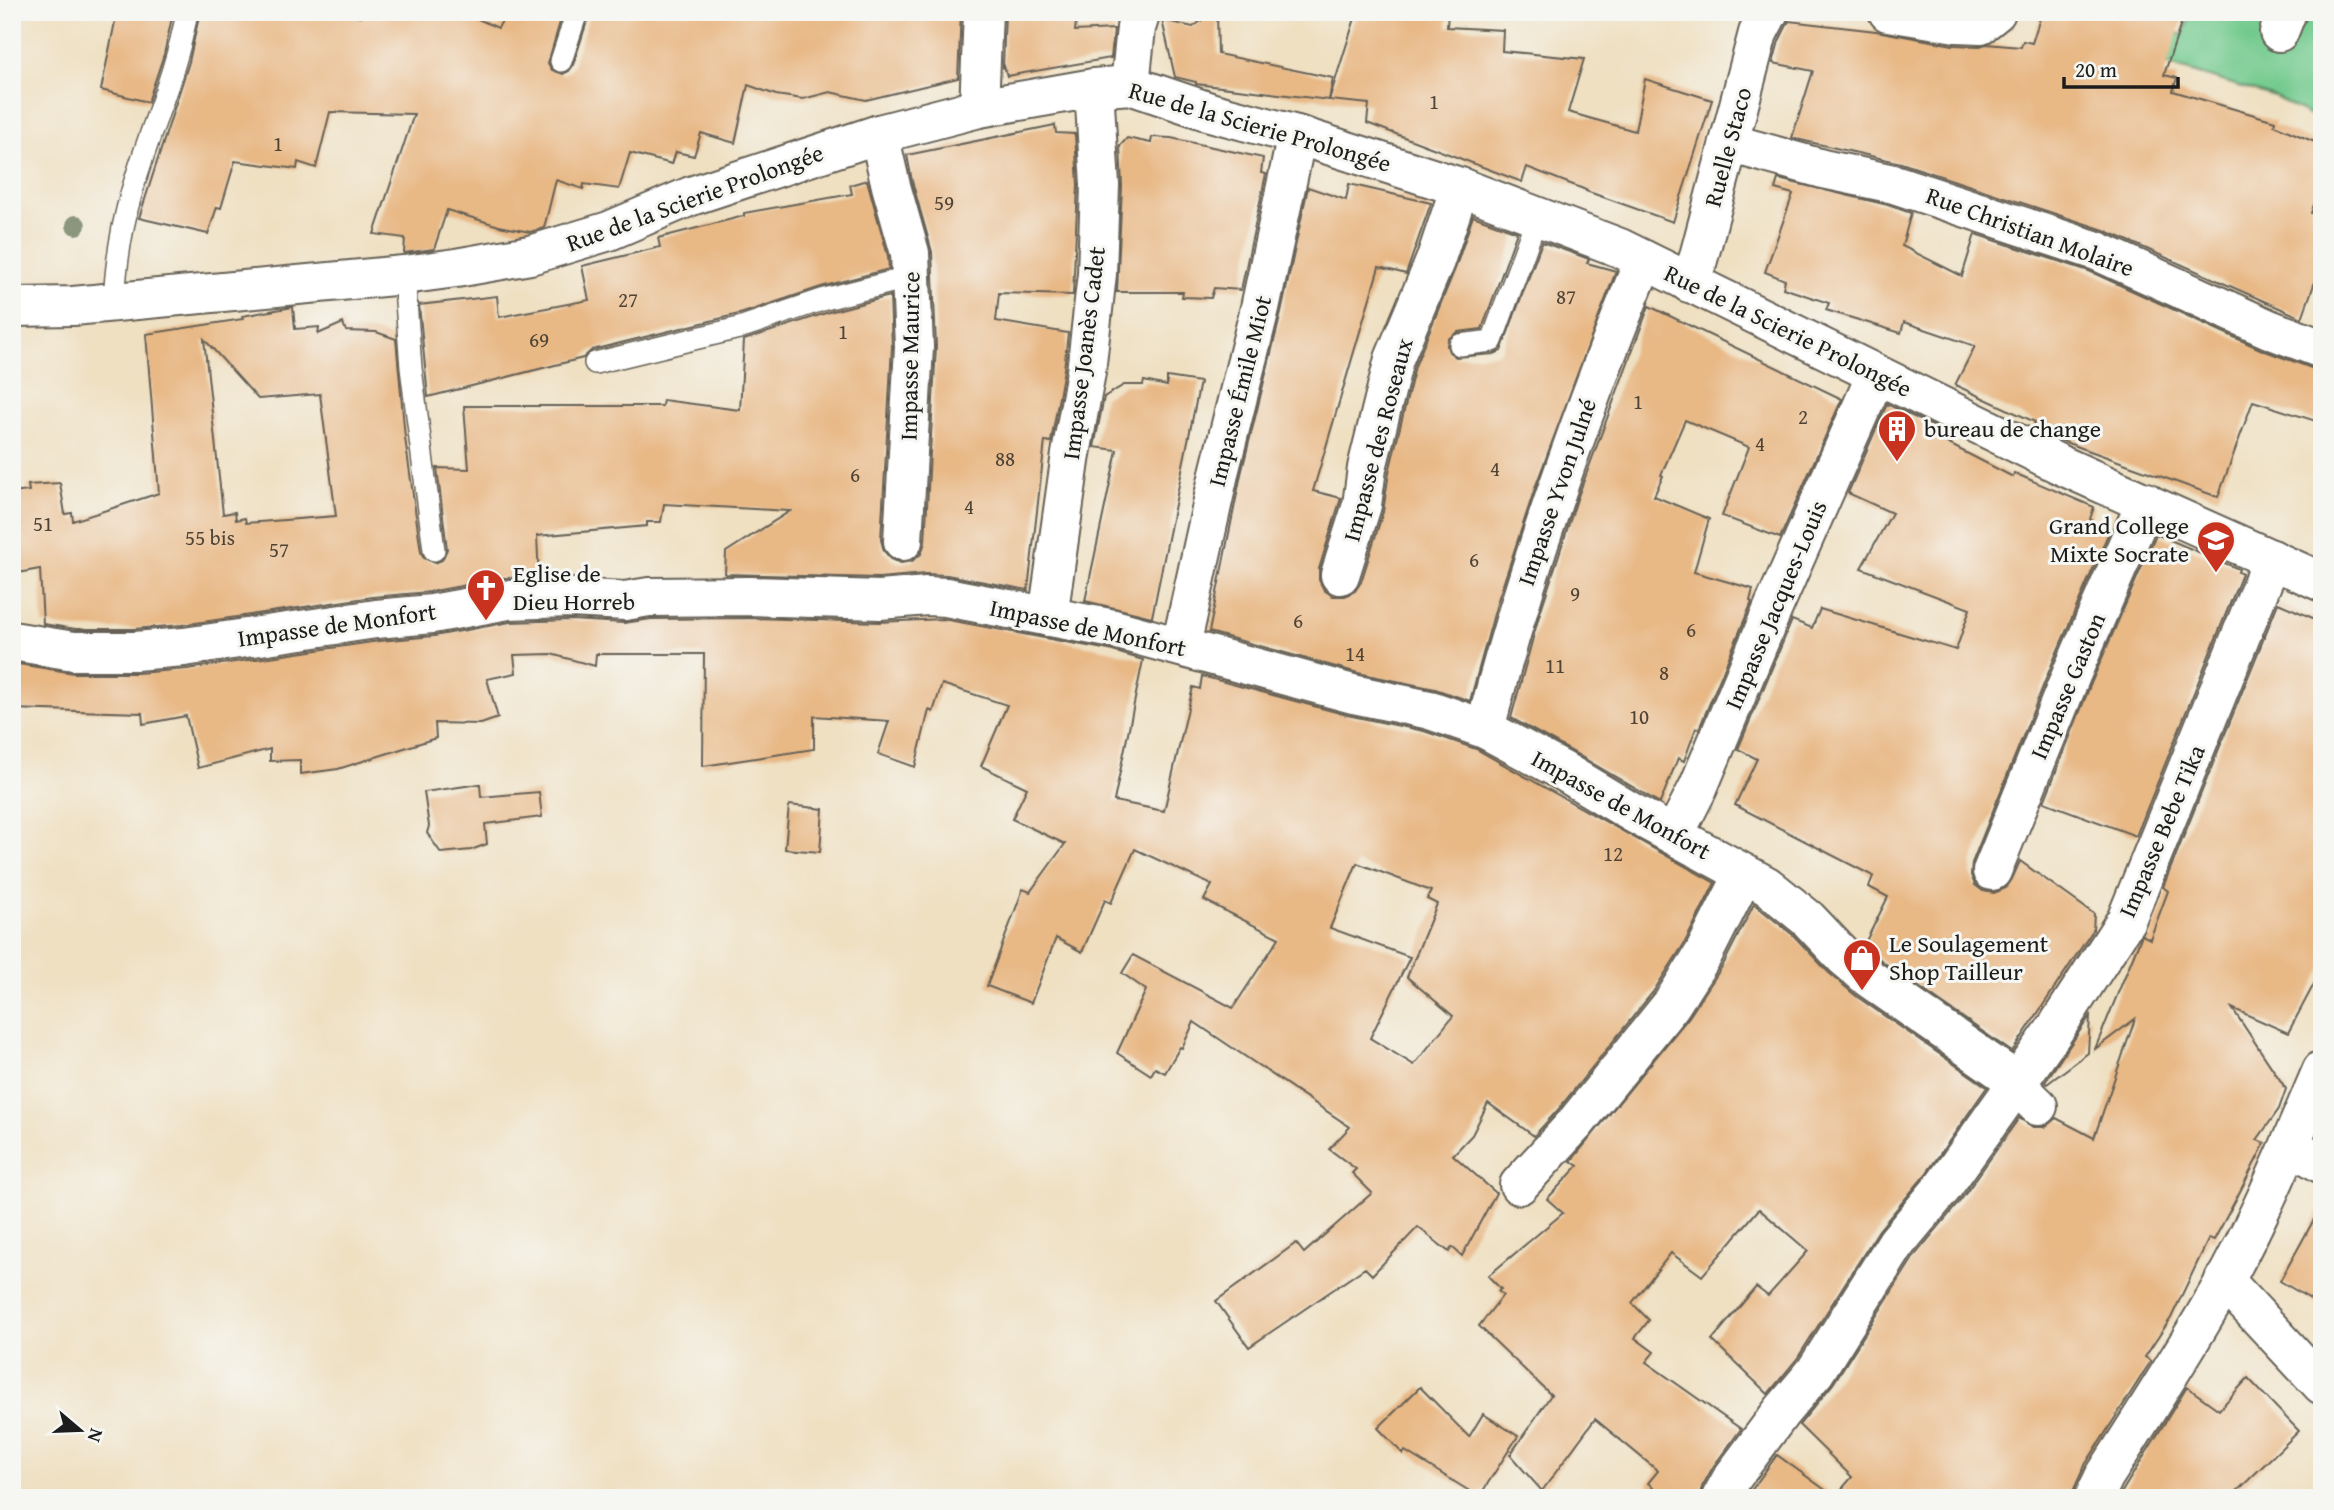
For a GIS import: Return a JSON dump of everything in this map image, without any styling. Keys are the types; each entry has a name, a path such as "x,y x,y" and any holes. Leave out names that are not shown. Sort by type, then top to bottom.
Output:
{"street":[{"path":"979,108 983,12"},
{"name":"Impasse Joanès Cadet","path":"1048,617 1071,454 1086,372 1097,274 1100,185 1112,87 1141,12"},
{"name":"Ruelle Staco","path":"1689,283 1698,260 1758,33 1769,12"},
{"path":"1888,12 1956,23 1981,24 1996,12"},
{"name":"Rue de la Scierie Prolongée","path":"12,307 74,306 404,275 530,255 609,231 691,196 879,134 979,108 1112,87 1297,135 1460,187 1644,260 2063,466 2322,582"},
{"name":"Impasse Maurice","path":"879,134 910,253 914,347 903,541"},
{"name":"Impasse Émile Miot","path":"1181,646 1220,470 1261,308 1297,135"},
{"name":"Rue Christian Molaire","path":"1729,143 1823,169 1894,184 2097,251 2269,330 2322,349"},
{"name":"Impasse des Roseaux","path":"1340,575 1362,505 1367,468 1394,359 1435,261 1460,187"},
{"name":"Impasse Yvon Julné","path":"1485,729 1546,516 1595,380 1644,260"},
{"name":"Impasse Jacques-Louis","path":"1674,835 1703,776 1774,606 1876,375"},
{"name":"Impasse Gaston","path":"1992,871 2146,502"},
{"name":"Impasse Bebe Tika","path":"1721,1498 1732,1478 1815,1372 1897,1242 2026,1095 2054,1031 2126,920 2272,559"},
{"name":"Impasse de Monfort","path":"12,641 74,651 184,648 376,619 432,614 508,600 571,598 625,601 649,597 750,596 880,600 937,596 1114,629 1353,694 1430,710 1485,729 1767,886 1808,919 1844,957 1870,979 2003,1072 2026,1095"},
{"path":"1518,1185 1574,1125 1671,1005 1703,955 1744,874"},
{"path":"2094,1498 2104,1476 2204,1317 2276,1178 2306,1155 2322,1070"},
{"path":"2224,1280 2322,1384"}],"lane":[{"path":"114,302 117,260 132,191 177,60 187,12"},
{"path":"561,61 577,12"},
{"path":"1460,345 1492,341 1537,217"},
{"path":"404,275 411,368 434,550"},
{"path":"595,363 739,328 825,299 911,277"}],"green space":[{"path":"2191,12 2322,12 2322,122 2275,97 2163,63 2167,34 2183,34"}],"building":[{"path":"117,12 173,13 164,54 148,102 101,90"},
{"path":"200,12 335,12 360,17 362,12 462,12 498,28 507,12 563,12 548,63 552,70 563,74 573,65 590,12 961,12 958,78 866,100 830,92 803,99 776,95 748,85 735,143 701,133 694,156 676,152 672,164 630,153 619,189 584,184 583,189 556,180 544,228 530,232 499,226 447,210 434,249 404,253 405,238 374,234 414,114 330,112 316,168 298,162 297,169 235,161 221,208 217,207 208,234 139,218 189,62"},
{"path":"1005,12 1077,12 1075,31 1114,29 1111,58 1007,76 1003,67"},
{"path":"1213,12 1217,12 1218,54 1333,78 1329,100 1196,84 1175,77 1162,20 1193,27"},
{"path":"1357,12 1448,12 1447,27 1503,30 1502,51 1584,59 1568,112 1635,131 1645,79 1712,100 1673,222 1527,167 1522,182 1367,123 1369,104 1329,100"},
{"path":"2042,12 2185,12 2164,75 2177,78 2173,91 2275,121 2274,125 2322,145 2322,184 2311,213 2322,217 2322,262 2302,318 2104,230 1901,163 1792,138 1813,71 1773,63 1779,41 1789,21 1876,31 1953,45 2021,47 2023,41 2032,43"},
{"path":"1055,125 1056,133 1075,134 1078,185 1073,295 999,293 996,321 1068,333 1051,442 1045,441 1028,590 947,575 879,578 725,574 726,552 790,511 664,504 661,522 647,522 647,526 537,536 539,577 504,578 429,592 373,597 182,625 134,629 76,629 43,624 40,569 12,574 13,493 29,491 28,485 60,483 65,514 72,513 73,521 159,493 146,334 243,319 242,316 293,307 295,329 319,327 318,334 343,323 346,331 376,332 396,339 405,438 421,552 424,558 435,563 442,560 447,549 437,468 469,469 464,406 662,406 663,400 740,410 744,340 829,312 890,296 892,347 881,540 884,551 892,560 901,563 912,561 921,554 925,542 936,346 932,252 907,155","holes":["204,339 258,399 320,394 336,516 246,523 245,518 236,520 235,512 223,514"]},
{"path":"1152,137 1171,138 1263,158 1261,173 1266,174 1241,290 1214,288 1211,298 1182,297 1183,292 1117,292 1122,186 1120,146 1127,138 1151,143"},
{"path":"1778,179 1911,213 1902,246 1962,276 1975,234 2089,271 2260,349 2322,370 2322,423 2253,401 2218,497 2065,442 2033,427 2035,422 1955,385 1975,346 1904,322 1901,333 1826,310 1829,303 1783,288 1785,280 1765,272 1793,194 1775,189"},
{"path":"867,180 888,256 889,269 821,287 743,313 592,350 583,358 428,397 419,305 497,296 499,317 589,300 582,266 660,247 658,238 744,216 744,213 852,194 850,185"},
{"path":"1349,184 1431,203 1406,274 1379,267 1313,491 1341,498 1319,569 1319,580 1324,590 1333,596 1345,596 1355,591 1361,582 1383,512 1389,472 1415,366 1455,269 1473,216 1517,232 1482,329 1458,332 1448,339 1449,352 1456,357 1501,351 1542,242 1589,259 1587,263 1616,271 1536,485 1497,603 1470,701 1435,689 1358,673 1209,632 1241,474 1281,313 1308,187 1346,200"},
{"path":"1649,306 1842,399 1780,538 1722,516 1749,447 1685,420 1654,496 1709,519 1694,572 1753,589 1752,602 1699,729 1696,728 1684,761 1678,758 1660,803 1511,718 1539,616 1577,499"},
{"path":"1167,377 1200,382 1152,617 1085,601 1117,450 1094,447 1104,397 1124,385 1143,385 1144,381 1167,386"},
{"path":"1887,404 1949,434 1945,442 2013,477 2014,473 2094,507 2090,519 2109,532 2052,664 1972,863 1971,875 1975,885 1983,891 1994,893 2006,888 2020,861 2094,914 2093,930 2012,1052 1883,962 1864,945 1888,897 1869,887 1873,876 1735,805 1757,759 1738,749 1792,620 1812,628 1820,609 1956,650 1970,609 1861,568 1892,513 1848,493"},
{"path":"2156,534 2239,569 2238,572 2242,574 2136,836 2044,802 2092,681"},
{"path":"2278,603 2322,622 2322,969 2288,1033 2232,1008 2286,1089 2279,1109 2257,1140 2265,1143 2234,1203 2214,1240 2209,1238 2171,1318 2145,1357 2151,1361 2085,1465 2072,1498 1746,1498 1777,1455 1835,1497 1852,1477 1799,1425 1833,1384 1915,1255 1961,1200 2019,1118 2033,1127 2045,1127 2056,1118 2094,1138 2135,1019 2095,1049 2142,935 2150,939 2168,891 2163,887"},
{"path":"750,618 879,622 943,619 1109,650 1143,660 1114,801 1164,811 1193,687 1200,689 1202,676 1347,715 1424,731 1476,749 1715,883 1684,944 1653,992 1534,1136 1488,1103 1472,1135 1453,1155 1496,1193 1462,1256 1452,1247 1449,1252 1418,1227 1372,1275 1365,1268 1249,1347 1216,1301 1296,1243 1304,1253 1372,1193 1352,1173 1356,1169 1329,1149 1350,1127 1194,1022 1182,1048 1180,1047 1165,1073 1155,1068 1151,1075 1117,1053 1146,990 1122,973 1133,955 1233,1008 1279,938 1204,900 1212,885 1135,849 1111,903 1105,900 1082,952 1056,938 1031,1003 987,986 1023,889 1030,892 1065,844 1012,819 1027,788 981,766 1007,705 942,684 933,712 929,710 915,767 878,754 889,721 814,716 814,749 703,766 704,654 596,654 595,666 551,654 514,655 516,673 487,679 498,718 481,724 435,723 436,738 338,769 300,774 300,760 270,761 270,749 198,768 186,716 143,724 142,713 12,709 12,663 74,673 137,673 187,669 379,641 434,636 510,622 571,620 624,623 651,619","holes":["1357,863 1431,891 1427,899 1437,904 1407,977 1453,1016 1414,1065 1370,1038 1410,957 1330,928"]},
{"path":"480,784 481,797 539,792 542,817 485,824 487,844 471,850 441,853 427,833 429,826 424,792"},
{"path":"789,805 823,809 820,852 785,849"},
{"path":"1754,904 1793,935 1828,972 1856,996 1987,1087 1926,1174 1879,1230 1797,1359 1768,1394 1712,1340 1756,1287 1768,1296 1808,1251 1759,1209 1702,1276 1671,1253 1632,1303 1649,1320 1635,1338 1654,1352 1646,1362 1741,1429 1713,1467 1699,1498 1663,1498 1648,1483 1658,1471 1595,1419 1542,1491 1510,1455 1551,1395 1479,1326 1503,1295 1498,1291 1501,1289 1488,1276 1563,1213 1547,1199 1578,1166 1571,1161 1689,1017 1723,965"},
{"path":"2090,1016 2088,1053 2047,1084 2045,1082"},
{"path":"2322,1205 2322,1306 2280,1281"},
{"path":"2248,1378 2299,1431 2230,1498 2118,1498 2187,1387 2219,1410"},
{"path":"1420,1387 1469,1437 1483,1414 1518,1436 1479,1497 1405,1451 1403,1454 1378,1428"}],"place":[{"name":"bureau de change","path":"1897,463"},
{"name":"Grand College Mixte Socrate","path":"2216,574"},
{"name":"Eglise de Dieu Horreb","path":"486,622"},
{"name":"Le Soulagement Shop Tailleur","path":"1862,992"}]}
